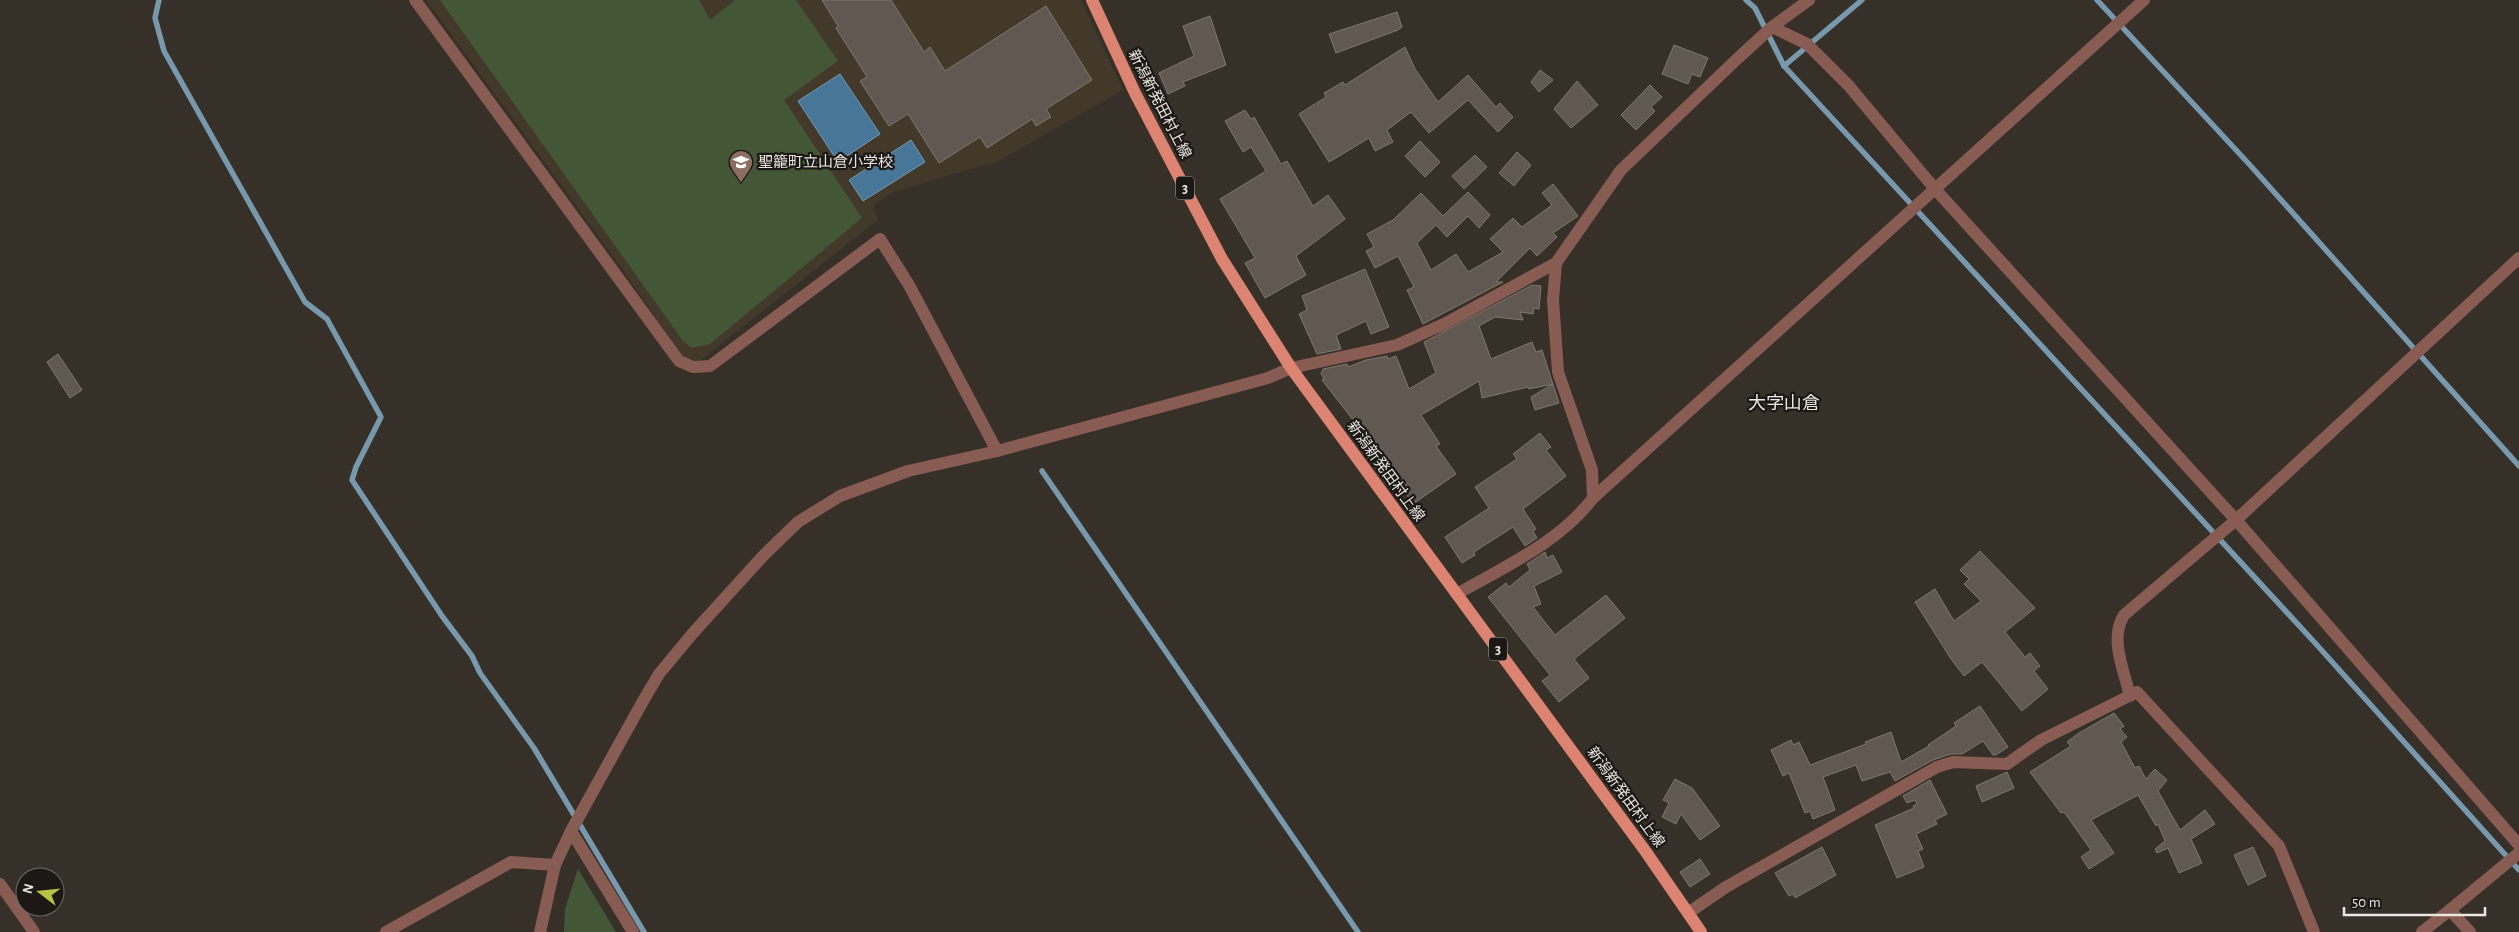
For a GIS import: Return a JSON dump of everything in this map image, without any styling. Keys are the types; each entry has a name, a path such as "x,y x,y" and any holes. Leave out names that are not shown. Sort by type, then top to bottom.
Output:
{"main road":[{"name":"新潟新発田村上線","path":"1092,0 1135,93 1222,259 1291,368 1646,852 1701,932"}],"street":[{"path":"415,0 679,361 694,367 710,366 880,239 909,285 997,451"},
{"path":"540,932 555,865 570,831 659,674 763,556 798,522 840,496 908,471 997,451 1259,380 1291,368 1397,346 1444,324 1556,263 1621,170 1772,27 1809,0"},
{"path":"1457,594 1547,542 2144,0"},
{"path":"1772,27 1807,44 1849,86 1935,189 2236,520 2519,845"},
{"path":"2130,696 2116,636 2117,626 2124,615 2236,520 2519,258"},
{"path":"1556,263 1553,300 1558,372 1592,470 1594,498"},
{"path":"1688,913 1726,887 1937,767 1953,762 2007,764 2041,740 2137,692 2279,846 2314,932"},
{"path":"570,831 633,932"},
{"path":"2422,932 2519,852"},
{"path":"386,932 511,862 555,865"},
{"path":"0,884 34,932"},
{"path":"2450,910 2470,932"}],"shaded area":[{"name":"聖籠町立山倉小学校","path":"426,0 1081,0 1123,90 995,163 894,192 875,204 874,210 878,219 874,223 701,360 687,359 678,350 615,259"}],"green space":[{"name":"聖籠町立山倉小学校","path":"440,0 699,0 710,20 735,0 796,0 838,61 784,100 862,218 710,344 692,348 683,341"},
{"path":"578,869 616,932 564,932 565,909"}],"water":[{"path":"840,74 880,134 838,162 798,101"},
{"path":"911,140 925,162 863,201 849,180"}],"building":[{"path":"822,0 891,0 924,52 930,47 945,71 1046,6 1092,80 1046,109 1051,117 1036,126 1032,119 987,148 980,137 939,163 908,114 889,126 860,81 867,77 836,28 838,26"},
{"path":"1397,12 1402,27 1398,30 1336,53 1329,34"},
{"path":"1210,16 1226,65 1183,82 1185,86 1168,94 1159,73 1194,56 1183,26"},
{"path":"1674,45 1708,58 1700,77 1692,74 1688,84 1662,74"},
{"path":"1405,47 1415,69 1438,102 1468,75 1496,107 1500,103 1513,117 1498,132 1468,100 1429,133 1411,112 1387,130 1393,142 1375,151 1369,138 1329,162 1299,114 1326,97 1324,93 1343,82 1345,85"},
{"path":"1540,70 1553,80 1539,92 1531,82"},
{"path":"1577,81 1598,105 1571,128 1554,109"},
{"path":"1650,85 1662,97 1651,107 1655,111 1636,130 1621,115"},
{"path":"1245,110 1251,119 1254,117 1281,164 1287,161 1313,206 1328,195 1345,219 1296,256 1306,275 1265,298 1245,263 1255,258 1220,199 1266,171 1251,147 1243,152 1225,121"},
{"path":"1420,141 1440,162 1425,177 1405,156"},
{"path":"1517,152 1531,165 1514,186 1499,173"},
{"path":"1475,155 1487,167 1464,189 1452,176"},
{"path":"1553,184 1578,216 1553,233 1557,237 1537,256 1530,248 1496,282 1503,282 1423,324 1407,290 1414,287 1398,256 1375,268 1366,251 1374,247 1367,234 1393,220 1421,193 1443,216 1468,192 1490,215 1479,228 1468,216 1447,237 1436,225 1417,243 1431,270 1456,254 1468,272 1503,252 1490,239 1513,218 1522,227 1552,205 1542,193"},
{"path":"1365,269 1389,327 1371,334 1366,321 1336,335 1341,349 1317,354 1299,314 1307,310 1302,296"},
{"path":"1532,285 1541,286 1539,309 1534,308 1533,314 1520,312 1523,320 1495,317 1479,326 1491,359 1532,342 1536,352 1542,350 1553,384 1529,389 1528,387 1482,398 1479,381 1421,415 1440,444 1436,446 1456,474 1413,504 1374,447 1322,380 1324,378 1321,374 1323,369 1347,364 1348,367 1366,360 1387,356 1388,359 1396,356 1409,389 1436,373 1424,342"},
{"path":"58,354 82,390 70,398 47,362"},
{"path":"1553,384 1559,403 1535,410 1531,397"},
{"path":"1540,433 1551,447 1546,450 1566,476 1523,509 1536,529 1533,531 1537,538 1525,546 1513,527 1474,552 1475,555 1462,563 1445,537 1489,508 1475,487 1517,459 1513,454"},
{"path":"1980,551 2035,608 2005,632 2025,657 2030,653 2040,666 2034,671 2048,689 2022,711 1982,662 1964,676 1915,602 1935,589 1954,621 1981,601 1964,584 1969,579 1960,570"},
{"path":"1545,552 1547,558 1553,555 1562,572 1534,586 1541,604 1533,607 1555,635 1606,595 1625,618 1574,659 1589,678 1559,702 1542,681 1550,675 1488,597 1506,583 1509,587 1530,570 1527,564"},
{"path":"1980,706 2008,747 1993,755 1983,741 1962,754 1951,754 1933,760 1895,781 1890,772 1862,781 1856,765 1823,777 1835,810 1813,819 1810,811 1805,813 1789,773 1783,776 1771,750 1791,740 1793,745 1799,742 1810,765 1866,744 1865,742 1891,732 1901,762 1929,746 1956,726 1954,723"},
{"path":"2114,713 2124,726 2120,729 2127,737 2121,742 2135,768 2139,766 2146,779 2155,769 2167,780 2158,791 2180,830 2205,810 2215,824 2191,839 2202,863 2179,873 2168,848 2157,853 2155,849 2165,841 2158,824 2156,826 2138,795 2091,820 2114,853 2089,869 2081,857 2091,850 2064,812 2061,813 2030,772 2071,746 2067,742 2079,733"},
{"path":"2007,772 2014,788 1982,802 1976,786"},
{"path":"1675,779 1692,788 1720,826 1700,840 1681,814 1676,824 1662,817 1669,803 1663,800"},
{"path":"1930,780 1947,814 1935,820 1937,824 1916,834 1923,849 1918,851 1924,867 1897,878 1875,825 1914,808 1913,806 1917,804 1915,800 1907,803 1903,796"},
{"path":"1822,847 1836,875 1795,898 1793,894 1789,896 1775,873"},
{"path":"2253,847 2266,876 2248,885 2234,855"},
{"path":"1700,859 1710,874 1690,887 1680,872"}],"waterway":[{"path":"159,0 155,18 164,51 305,302 327,319 381,417 356,467 352,480 442,616 472,656 480,673 534,748 644,932"},
{"path":"1746,0 1755,8 1784,66 2316,644 2519,870"},
{"path":"1784,66 1862,0"},
{"path":"2097,0 2249,164 2519,466"},
{"path":"1042,471 1358,932"}],"place":[{"name":"聖籠町立山倉小学校","path":"741,183"}],"district":[{"name":"大字山倉","path":"1784,403"}]}
